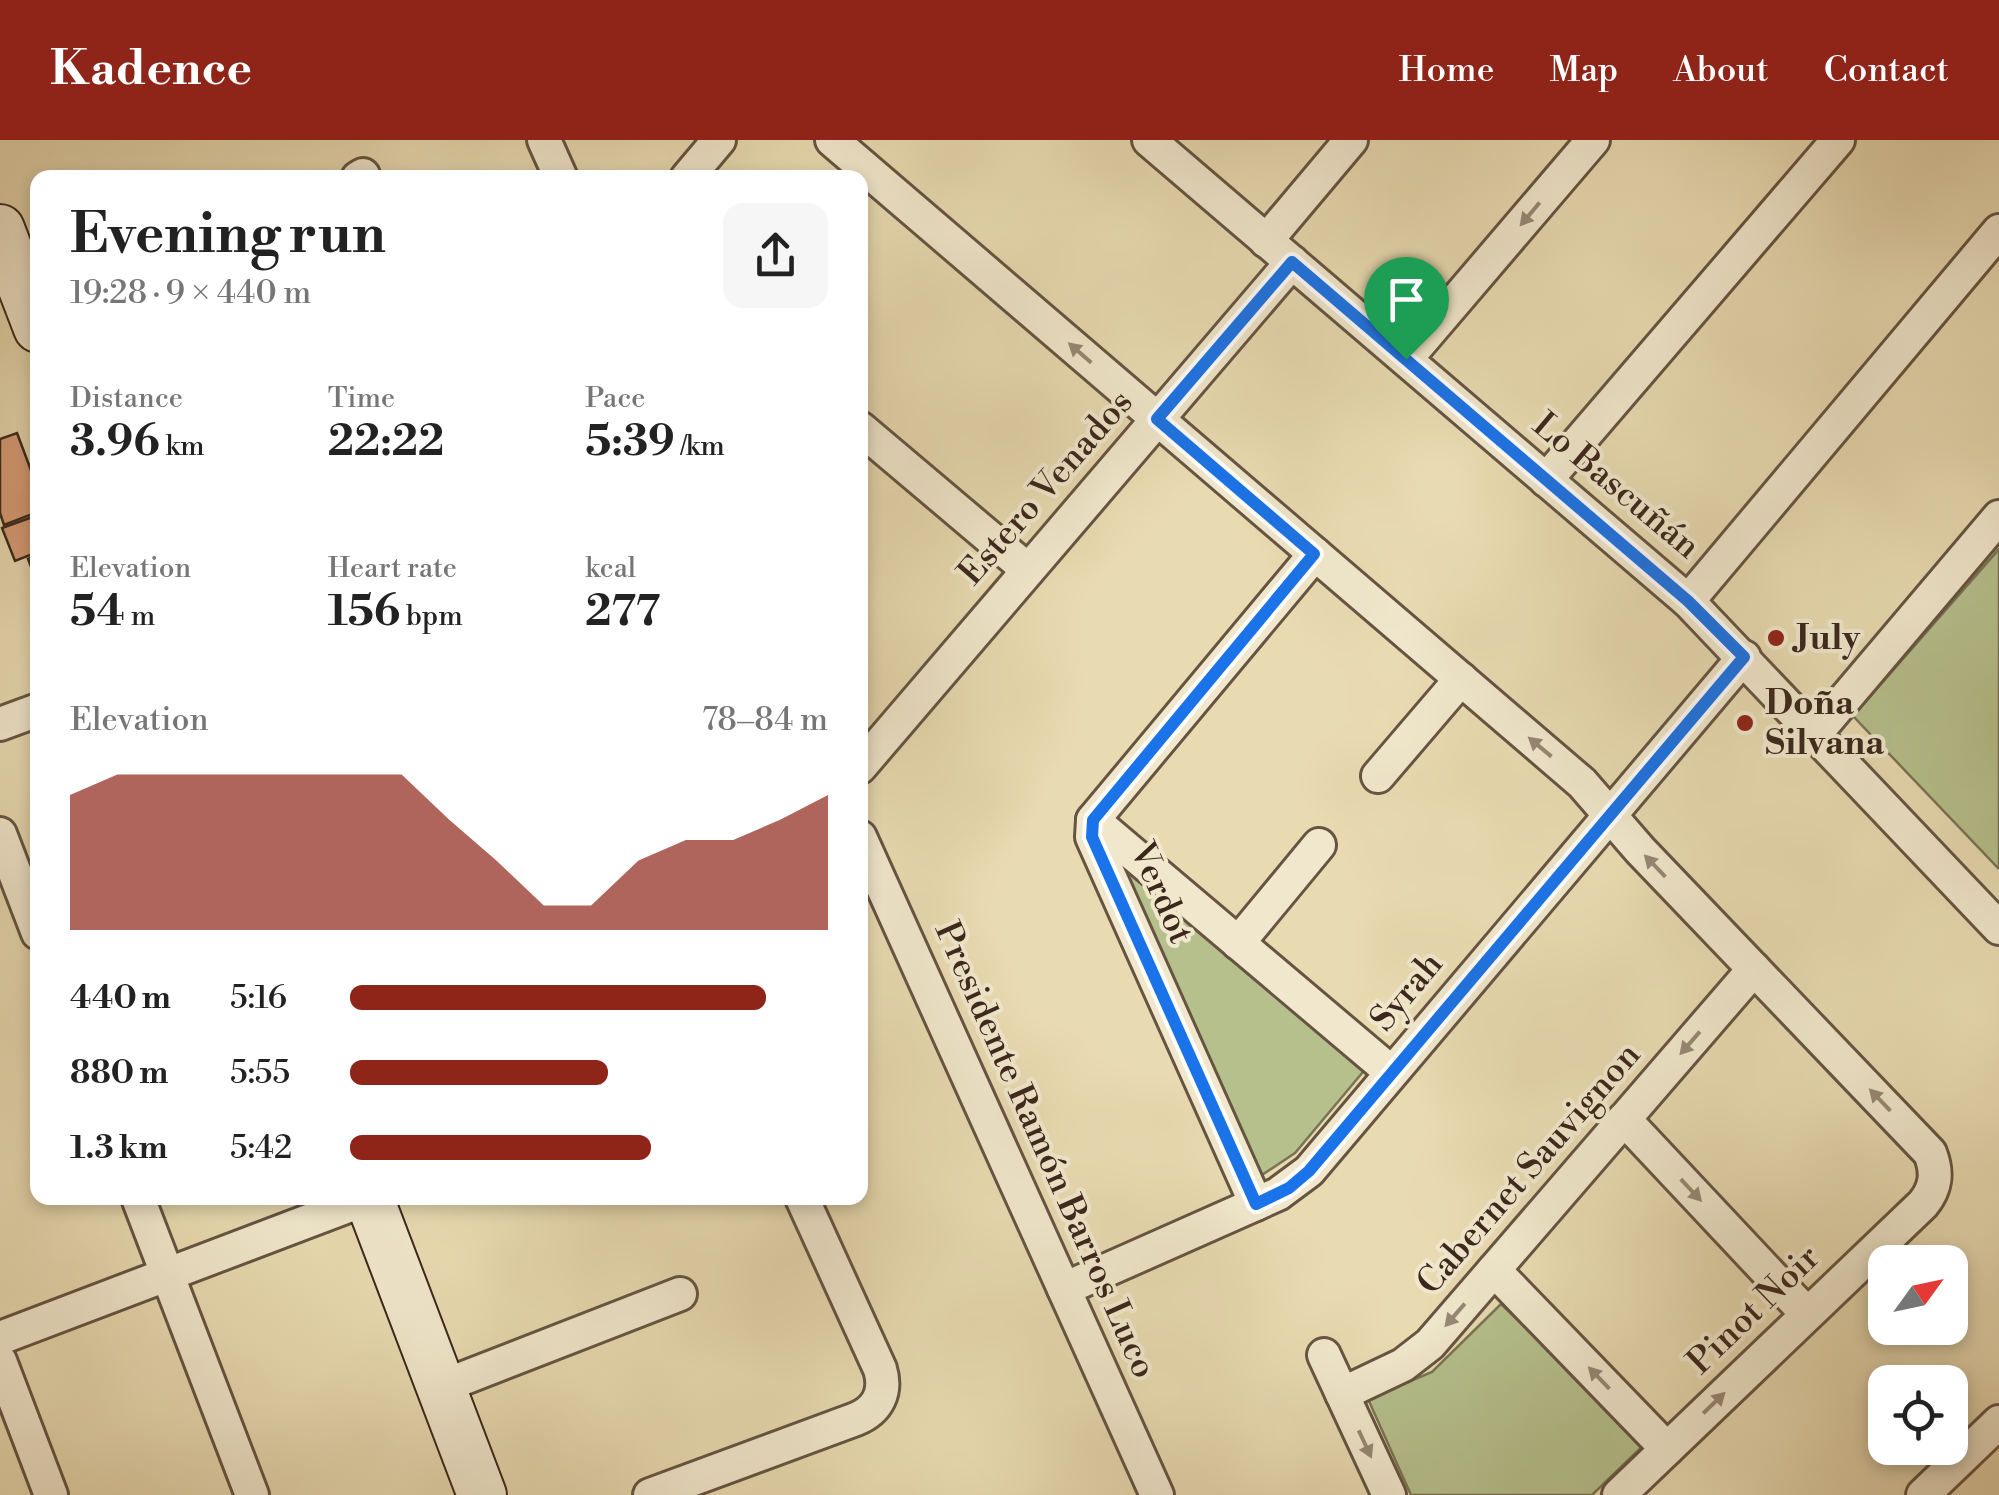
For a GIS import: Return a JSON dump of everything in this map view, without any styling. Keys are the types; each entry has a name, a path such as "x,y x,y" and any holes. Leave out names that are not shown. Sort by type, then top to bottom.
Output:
{"street":[{"path":"544,140 558,170"},
{"path":"693,170 719,140"},
{"path":"832,140 867,170"},
{"name":"Lo Bascuñán","path":"1148,140 1688,601 1992,908"},
{"path":"1266,240 1351,140"},
{"path":"1406,359 1593,140"},
{"path":"1546,480 1838,140"},
{"path":"868,171 1582,783 1754,969"},
{"path":"0,229 30,299"},
{"path":"1688,601 1999,231"},
{"name":"Estero Venados","path":"868,758 1292,262"},
{"path":"868,435 1028,570"},
{"path":"1816,733 1999,517"},
{"name":"Verdot","path":"1256,1204 1092,837 1093,820 1314,554"},
{"name":"Syrah","path":"1064,1289 1256,1204 1289,1188 1309,1171 1744,657"},
{"path":"1378,776 1461,679"},
{"path":"0,724 30,713"},
{"path":"1093,820 1391,1072"},
{"path":"0,834 30,911"},
{"path":"1238,943 1320,845"},
{"name":"Presidente Ramón Barros Luco","path":"868,855 1157,1495"},
{"name":"Cabernet Sauvignon","path":"1342,1394 1417,1355 1754,969"},
{"name":"Pinot Noir","path":"1619,1495 1923,1204 1936,1176 1930,1153 1754,969"},
{"path":"1624,1119 1807,1314"},
{"path":"141,1205 252,1495"},
{"path":"0,1338 350,1205"},
{"path":"372,1205 482,1495"},
{"path":"650,1495 856,1420 880,1399 880,1369 805,1205"},
{"path":"1494,1270 1667,1448"},
{"path":"441,1387 680,1294"},
{"path":"1324,1354 1389,1495"},
{"path":"0,1361 51,1495"},
{"path":"1923,1495 1999,1422"}],"green space":[{"path":"1999,549 1999,867 1998,868 1853,716"},
{"path":"1113,851 1368,1066 1295,1153 1256,1179"},
{"path":"1501,1304 1646,1443 1592,1495 1411,1495 1368,1399 1432,1372"}],"building":[{"path":"17,433 30,468 30,515 4,525 0,513 0,439"},
{"path":"30,518 30,555 15,561 2,528"}],"place":[{"name":"July","path":"1776,638"},
{"name":"Doña Silvana","path":"1745,723"}],"route":[{"path":"1292,262 1406,359 1688,601 1744,657 1309,1171 1289,1188 1256,1204 1091,828 1093,820 1314,554 1157,419 1292,262"}]}
